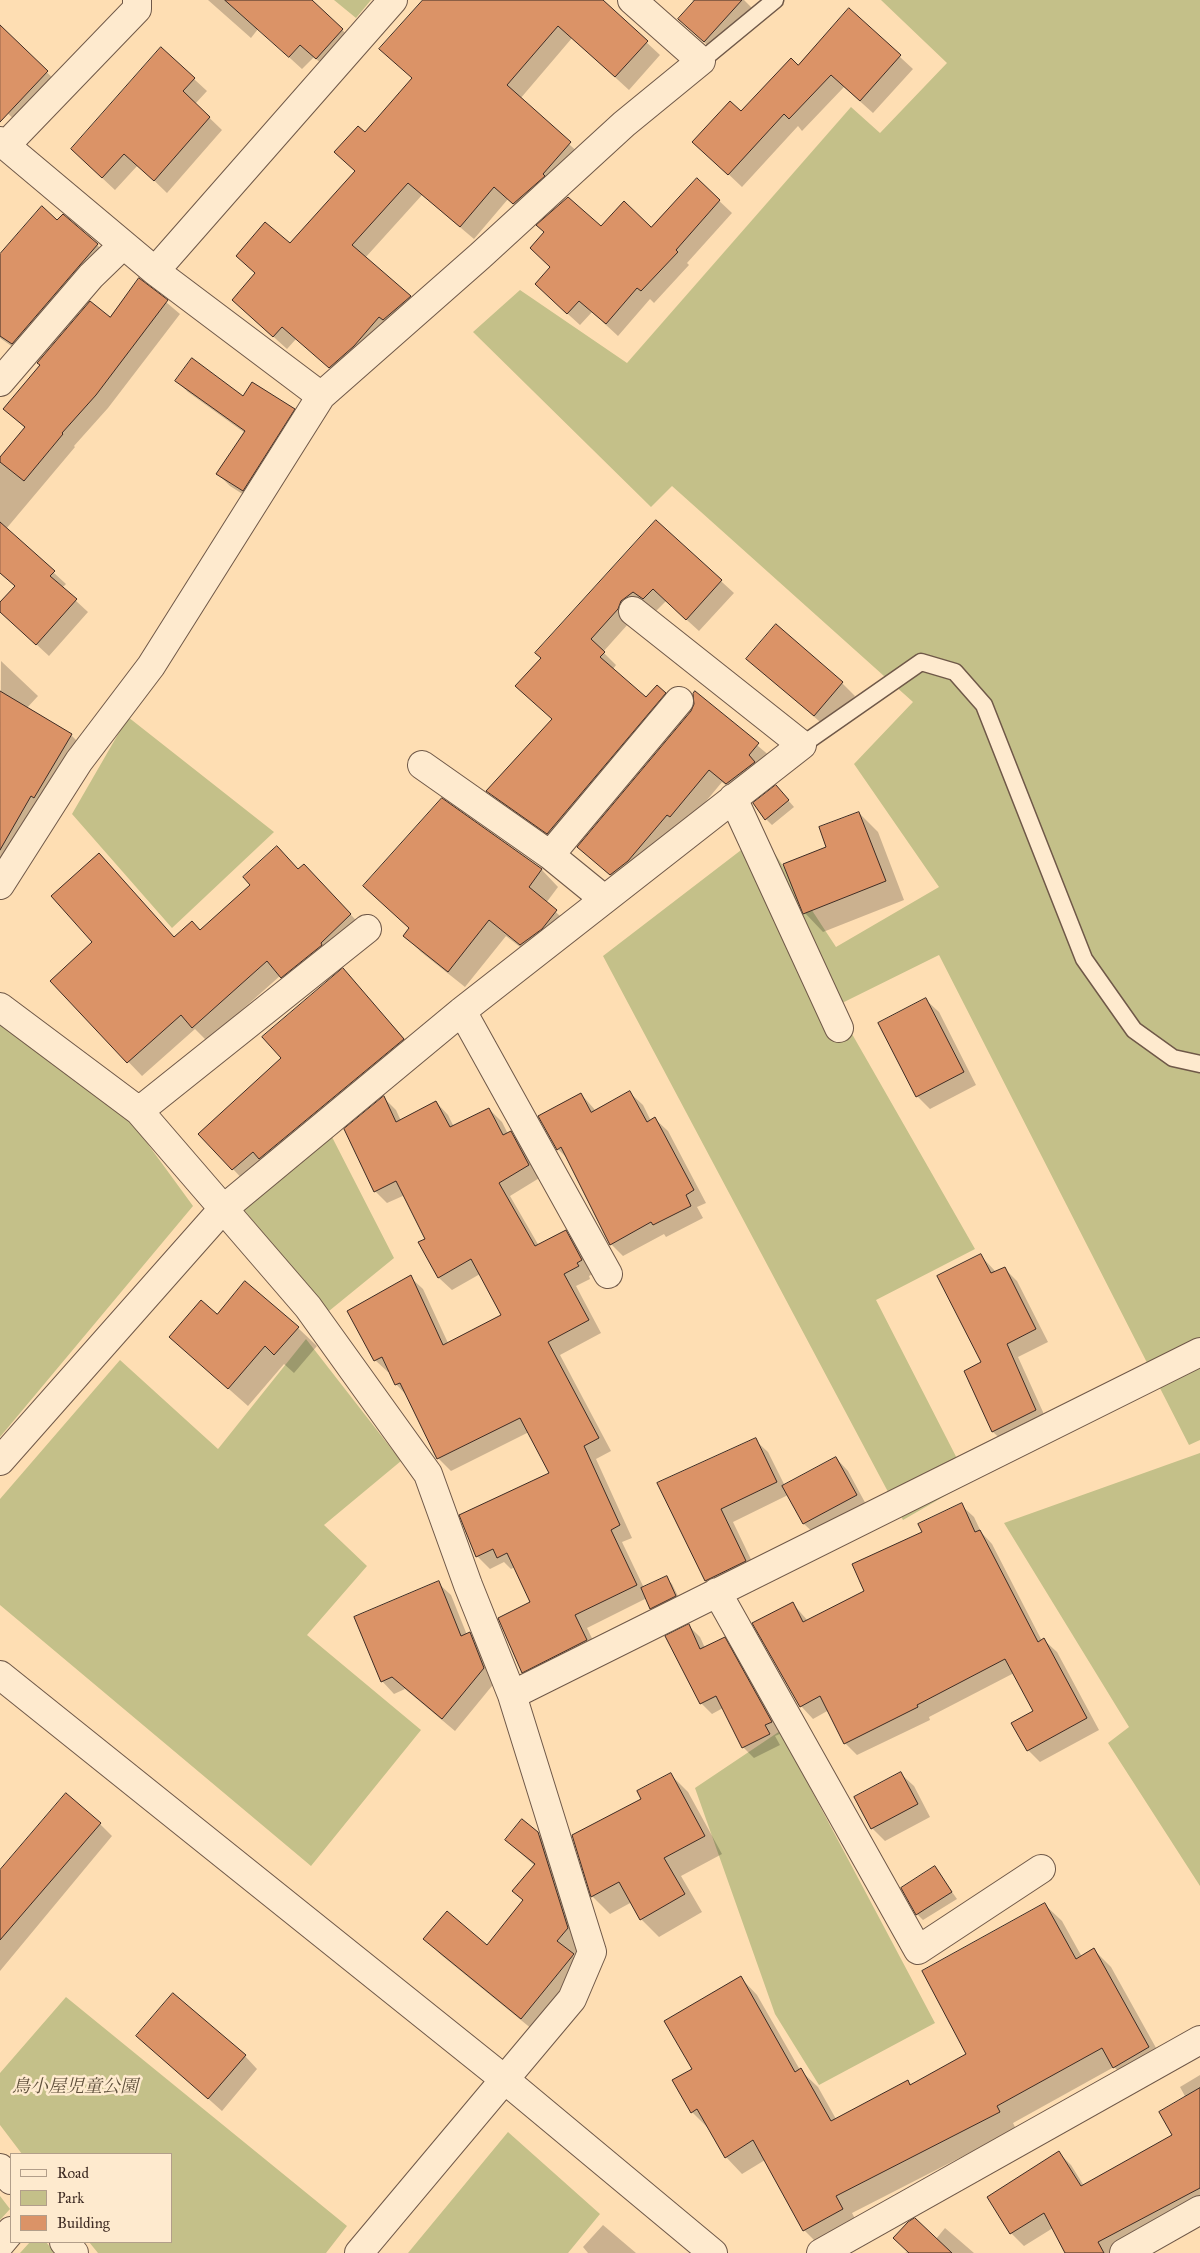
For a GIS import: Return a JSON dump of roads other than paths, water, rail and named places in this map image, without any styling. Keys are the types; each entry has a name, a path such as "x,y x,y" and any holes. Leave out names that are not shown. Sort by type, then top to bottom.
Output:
{"street":[{"path":"137,0 136,9 3,143 155,271 321,396"},
{"path":"155,271 392,0"},
{"path":"0,885 79,761 151,666 321,396 480,256 624,124 702,61 632,0"},
{"path":"0,382 91,276 123,245"},
{"path":"0,1461 222,1210 462,1010 802,745 633,611"},
{"path":"550,855 678,701"},
{"path":"422,765 550,855 604,899"},
{"path":"734,798 839,1028"},
{"path":"139,1111 367,930"},
{"path":"0,1007 139,1111 222,1210 308,1307 428,1474 468,1584 512,1695 592,1952 572,1999 359,2253"},
{"path":"462,1010 608,1274"},
{"path":"512,1695 1200,1352"},
{"path":"717,1592 918,1950 1040,1870"},
{"path":"0,1675 504,2079 713,2253"},
{"path":"821,2253 1200,2040"},
{"path":"0,2168 10,2179"},
{"path":"1124,2253 1200,2210"},
{"path":"0,2244 10,2232"},
{"path":"65,2243 74,2253"}],"lane":[{"path":"702,61 776,0"},
{"path":"802,745 920,662 955,672 984,705 1084,960 1134,1030 1173,1058 1200,1064"}],"park label":[{"name":"鳥小屋児童公園","path":"75,2088"}]}
